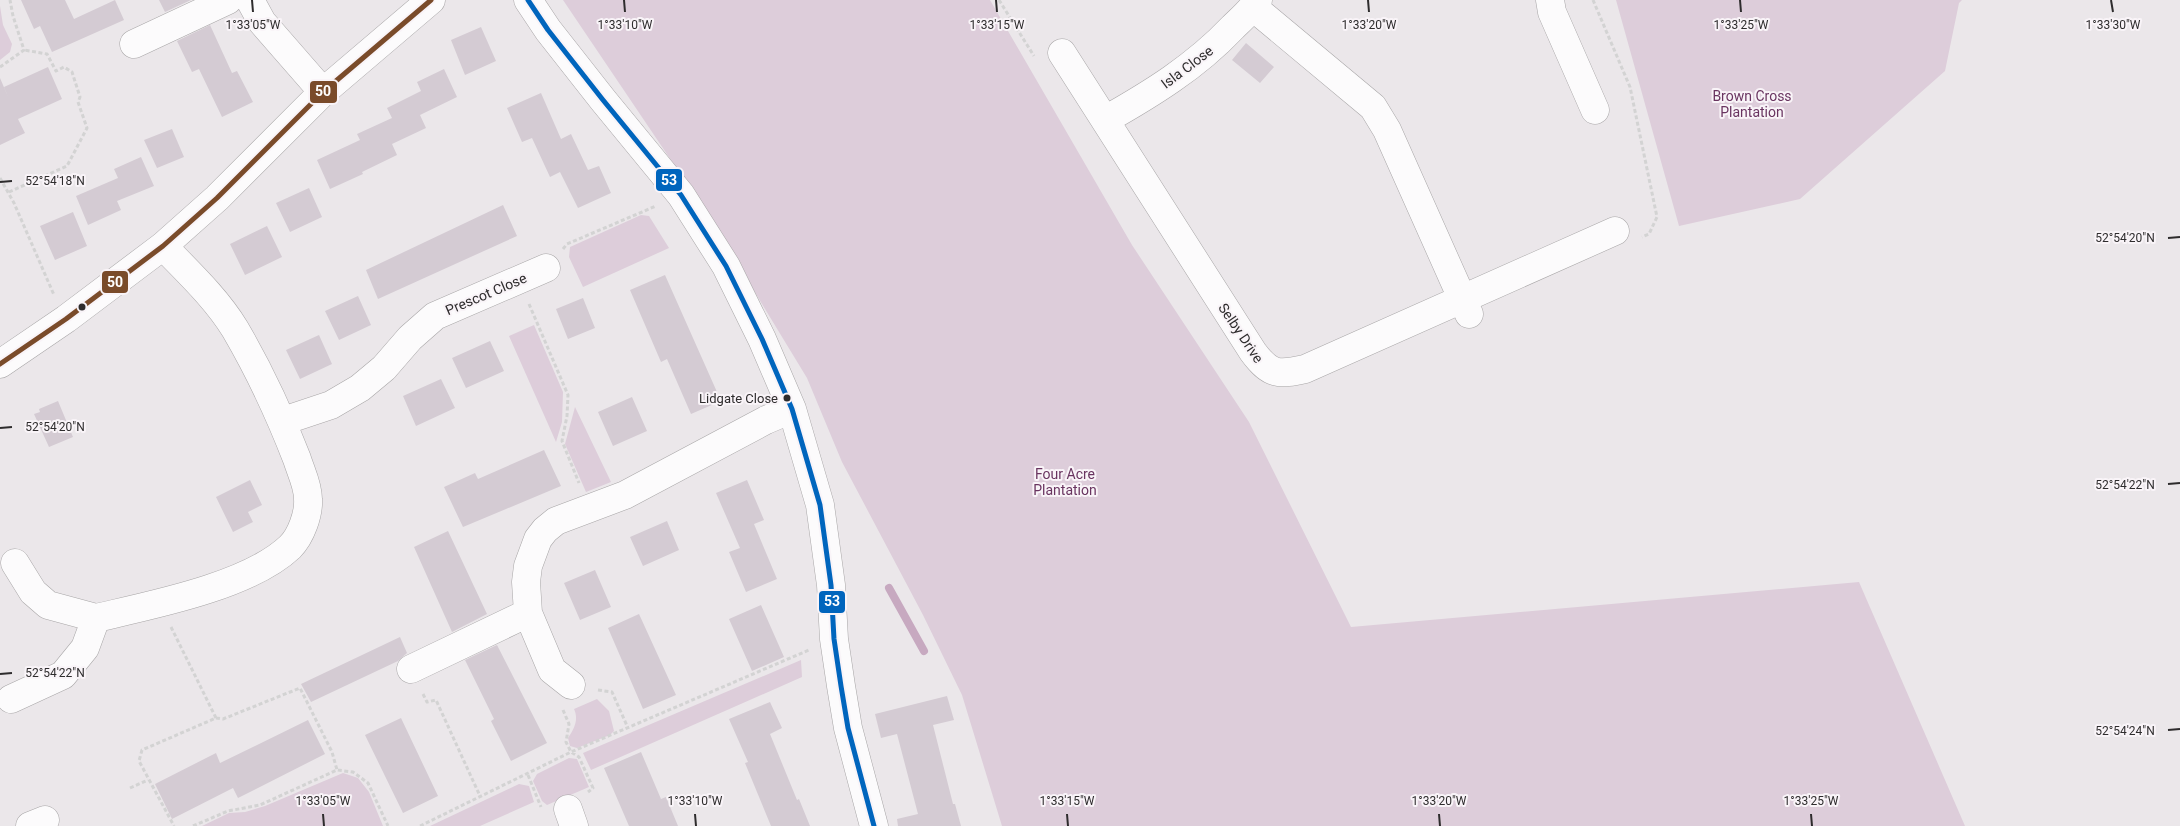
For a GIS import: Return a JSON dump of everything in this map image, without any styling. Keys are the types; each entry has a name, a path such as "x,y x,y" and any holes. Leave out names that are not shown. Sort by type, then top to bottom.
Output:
{"street":[{"path":"134,44 228,0"},
{"path":"250,0 262,22 323,92"},
{"path":"0,364 66,319 163,246 217,198 323,92 431,0"},
{"path":"528,0 548,30 681,195 726,266 762,339 792,409 820,506 831,585 834,639 848,728 874,826"},
{"path":"1550,0 1552,12 1595,110"},
{"path":"1255,4 1373,107 1387,130 1465,306"},
{"name":"Isla Close","path":"1105,120 1147,96 1185,70 1219,42 1255,4"},
{"path":"1049,56 1083,86 1105,120"},
{"name":"Selby Drive","path":"1105,120 1151,195 1253,352 1264,367 1282,374 1305,369 1465,306 1627,234"},
{"path":"15,562 32,592 48,605 96,618 158,603 227,582 267,566 291,546 303,526 308,499 306,484 283,421 234,329 204,290 163,246"},
{"name":"Prescot Close","path":"283,421 331,405 360,388 384,368 410,338 436,316 546,268"},
{"path":"571,685 552,670 528,613 526,582 528,566 538,539 556,521 625,495 766,420 792,409"},
{"path":"412,668 528,613"},
{"path":"11,699 63,675 85,648 96,618"}],"path":[{"path":"10,0 24,50"},
{"path":"999,0 1049,56"},
{"path":"1593,0 1630,87 1658,217 1649,234 1627,234"},
{"path":"0,67 24,50 48,54 56,70 64,67 72,72 80,97 78,102 88,128 67,166 9,192"},
{"path":"0,178 9,192 50,289 66,319"},
{"path":"546,268 566,244 681,195"},
{"path":"520,280 568,395 567,416 562,441 590,509"},
{"path":"158,603 216,718"},
{"path":"420,826 571,752 834,639"},
{"path":"412,668 427,702 436,700 480,796"},
{"path":"571,818 593,788 579,757 571,752 566,742 569,724 563,709 571,685 612,692 628,728"},
{"path":"174,826 139,761 142,750 216,718 223,719 300,688 332,752 337,770"},
{"path":"193,826 228,811 260,805 337,770 353,772 368,783 388,826"},
{"path":"130,788 148,780"}],"green space":[{"name":"Four Acre Plantation","path":"563,0 990,0 1132,245 1249,422 1351,627 1859,582 1965,826 1002,826 962,695 923,615 842,462 807,378 708,215"},
{"name":"Brown Cross Plantation","path":"1616,0 1962,0 1959,3 1945,71 1800,199 1679,226"},
{"path":"0,6 3,25 12,44 10,52 0,60"},
{"path":"641,215 649,216 669,248 583,287 569,257 570,247"},
{"path":"534,325 563,392 562,422 556,442 509,336"},
{"path":"575,407 611,482 586,492 565,444"},
{"path":"801,660 802,677 591,770 583,753"},
{"path":"597,699 609,711 614,731 610,735 577,748 570,746 568,738 576,721 574,709"},
{"path":"569,758 577,759 589,787 547,805 542,801 533,781 537,774"},
{"path":"343,773 358,778 369,792 383,826 202,826 229,813 245,812 265,806"},
{"path":"519,784 529,786 534,802 480,826 430,826"}],"building":[{"path":"21,0 65,0 74,19 115,0 124,20 52,52 40,26 34,29"},
{"path":"159,0 191,0 165,12"},
{"path":"210,25 232,73 237,71 253,102 222,117 199,69 192,72 177,41"},
{"path":"481,27 496,61 465,75 451,40"},
{"path":"1246,43 1274,67 1260,83 1232,60"},
{"path":"48,67 62,99 18,119 25,133 0,145 0,78 9,99 4,87"},
{"path":"444,69 457,97 420,115 426,128 392,144 397,155 362,172 363,174 330,189 317,160 360,140 357,134 392,118 387,108 421,91 417,82"},
{"path":"541,93 561,139 571,134 588,170 599,166 611,193 578,208 560,172 550,177 532,138 522,142 507,108"},
{"path":"172,129 184,157 157,168 144,140"},
{"path":"141,157 154,186 117,201 121,210 88,225 76,196 118,178 114,169"},
{"path":"309,188 322,217 290,232 276,203"},
{"path":"503,205 517,236 378,299 366,270"},
{"path":"73,212 87,246 55,260 40,226"},
{"path":"267,226 282,257 245,275 230,244"},
{"path":"665,275 721,401 691,414 667,359 661,362 630,290"},
{"path":"358,296 371,325 339,340 325,311"},
{"path":"583,298 595,328 568,339 556,309"},
{"path":"319,335 332,364 300,379 286,350"},
{"path":"490,341 504,371 466,388 452,358"},
{"path":"441,379 455,408 416,426 403,396"},
{"path":"632,397 647,431 613,446 598,412"},
{"path":"58,401 73,437 49,447 34,414 40,412 39,409"},
{"path":"544,450 561,486 463,527 444,487 475,473 478,479"},
{"path":"250,480 262,505 248,512 253,522 233,532 216,497"},
{"path":"747,480 764,520 754,524 777,579 746,592 729,552 740,548 716,493"},
{"path":"667,521 679,550 643,566 630,537"},
{"path":"448,531 487,614 452,632 414,547"},
{"path":"595,570 611,607 580,620 564,583"},
{"path":"761,605 784,657 752,671 729,619"},
{"path":"639,614 676,695 643,709 608,628"},
{"path":"400,637 407,653 398,661 311,702 301,684"},
{"path":"497,645 547,743 511,761 491,721 494,719 465,660"},
{"path":"947,696 954,720 933,725 953,804 955,804 961,826 898,826 897,819 918,814 897,734 881,738 875,714"},
{"path":"770,702 782,728 770,734 797,800 799,799 810,826 771,826 745,763 748,762 729,719"},
{"path":"401,718 438,796 403,813 365,735"},
{"path":"308,720 325,754 238,798 233,788 172,819 155,784 216,753 220,763"},
{"path":"641,752 661,799 666,797 678,826 629,826 604,768"}],"waterway":[{"path":"889,588 924,651"}],"transit line":[{"name":"50","path":"0,364 66,319 163,246 217,198 323,92 431,0"},
{"name":"53","path":"528,0 548,30 681,195 726,266 762,339 792,409 820,505 831,585 834,639 848,728 874,826"}],"place":[{"name":"Lidgate Close","path":"787,398"}]}
